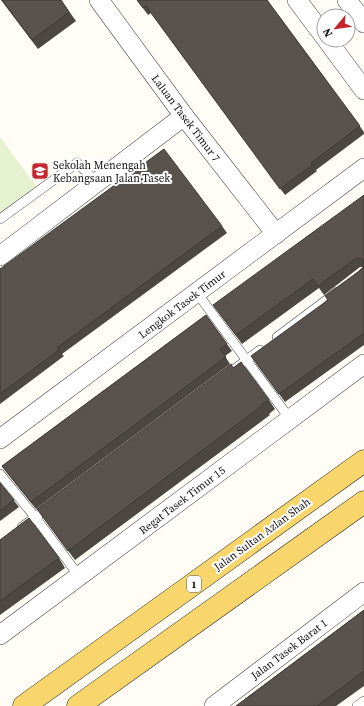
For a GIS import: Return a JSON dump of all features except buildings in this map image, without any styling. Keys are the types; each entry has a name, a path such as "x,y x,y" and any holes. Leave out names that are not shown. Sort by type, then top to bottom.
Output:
{"main road":[{"name":"Jalan Sultan Azlan Shah","path":"24,706 364,461"},
{"path":"78,706 362,507"}],"street":[{"name":"Laluan Tasek Timur 7","path":"98,0 184,116 276,234"},
{"path":"297,0 316,25"},
{"path":"347,0 364,23"},
{"path":"333,48 364,90"},
{"path":"0,256 184,116"},
{"name":"Lengkok Tasek Timur","path":"0,439 364,168"},
{"name":"Regat Tasek Timur 15","path":"0,635 364,364"},
{"name":"Jalan Tasek Barat 1","path":"214,706 364,592"}],"lane":[{"path":"0,219 77,163 97,182"},
{"path":"227,374 345,286"},
{"path":"197,293 290,419"},
{"path":"0,474 35,517 79,576"},
{"path":"12,535 54,503"},
{"path":"358,706 364,701"}],"green space":[{"path":"0,137 39,190 0,219"}],"place":[{"name":"Sekolah Menengah Kebangsaan Jalan Tasek","path":"40,171"}]}
